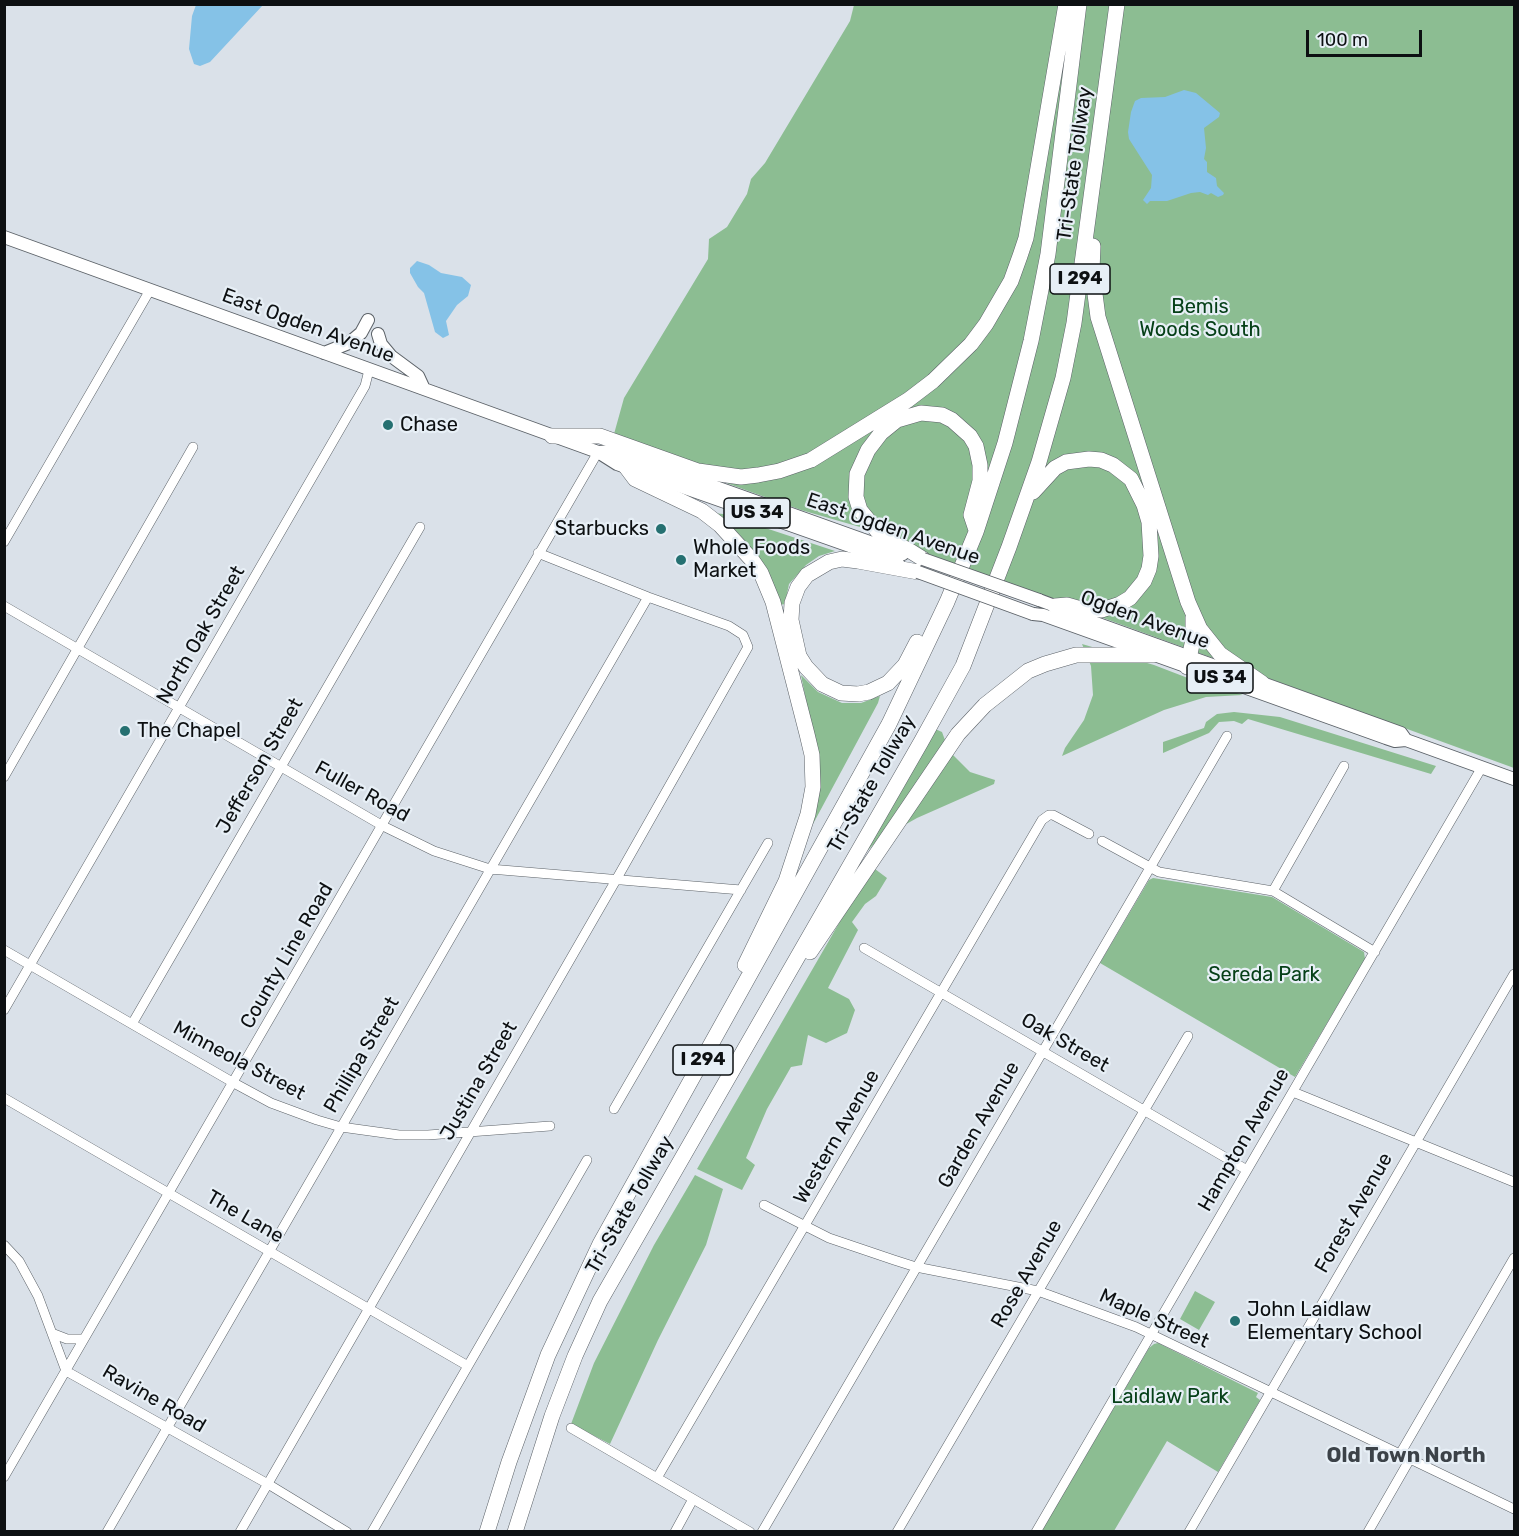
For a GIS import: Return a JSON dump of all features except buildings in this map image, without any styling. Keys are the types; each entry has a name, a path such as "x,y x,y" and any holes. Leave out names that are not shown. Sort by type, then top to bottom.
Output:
{"highway":[{"path":"552,436 600,436 699,471 741,477 758,475 779,471 811,460 908,400 933,381 971,344 986,324 1011,281 1020,256 1034,196 1066,4"},
{"name":"Tri-State Tollway","path":"487,1532 509,1462 548,1355 600,1244 890,724 947,602 976,532 1008,433 1031,341 1048,254 1079,4"},
{"name":"Tri-State Tollway","path":"515,1532 552,1416 575,1356 600,1301 963,666 1039,462 1063,378 1074,323 1117,4"},
{"path":"1092,188 1094,227 1092,271 1098,317 1192,611 1200,629 1220,654 1263,683"},
{"path":"920,566 907,549 894,544 879,533 860,510 856,497 856,474 865,456 881,433 897,420 921,413 942,415 952,420 970,436 976,446 980,465 980,481 971,515 976,532"},
{"path":"1009,547 1030,498 1038,485 1055,468 1077,459 1101,460 1113,465 1131,479 1144,505 1149,522 1151,555 1144,581 1130,598 1112,608 1092,611 1067,605 1055,606"},
{"path":"626,467 635,479 702,511 720,525 761,573 772,602 812,755 813,787 808,814 794,860 717,1026 711,1046"},
{"path":"920,566 842,559 829,562 807,575 798,587 792,603 791,620 799,656 812,675 822,684 841,693 858,694 877,689 897,675 913,652 927,622 947,602"},
{"path":"1189,662 1193,640 1192,611"},
{"path":"772,1002 831,924 958,734 984,705 1028,671 1045,664 1076,655 1154,655"}],"main road":[{"name":"East Ogden Avenue","path":"4,237 598,452 616,464 897,563 920,566 1039,600"},
{"path":"324,353 349,343 361,333 368,320"},
{"path":"378,334 381,344 391,356 418,376 424,389"},
{"name":"East Ogden Avenue","path":"598,452 615,451 905,555 920,566 1033,614"},
{"name":"Ogden Avenue","path":"1039,600 1189,662 1395,741 1406,740 1515,779"},
{"name":"Ogden Avenue","path":"1033,614 1154,655 1189,662 1263,683 1401,733 1406,740"}],"street":[{"path":"4,542 150,290"},
{"name":"North Oak Street","path":"4,1010 366,384 369,370"},
{"path":"4,777 193,447"},
{"name":"County Line Road","path":"4,1477 598,452"},
{"name":"Jefferson Street","path":"132,1024 420,526"},
{"path":"538,553 648,597"},
{"name":"Justina Street","path":"240,1532 748,647 743,635 729,626 648,597"},
{"name":"Phillipa Street","path":"107,1532 648,597"},
{"name":"Fuller Road","path":"4,606 383,826 434,851 490,869 741,890"},
{"name":"Garden Avenue","path":"762,1532 1227,736"},
{"path":"1273,891 1344,766"},
{"name":"Hampton Avenue","path":"1036,1532 1482,767"},
{"name":"Western Avenue","path":"657,1478 1042,820 1049,815 1058,817 1089,834"},
{"path":"1102,841 1159,872 1273,891 1375,952"},
{"path":"614,1108 768,843"},
{"name":"Oak Street","path":"864,948 1247,1170"},
{"name":"Minneola Street","path":"4,950 234,1083 292,1112 341,1126 399,1135 470,1133 550,1126"},
{"name":"Forest Avenue","path":"1189,1532 1515,974"},
{"name":"Rose Avenue","path":"897,1532 1188,1036"},
{"path":"1293,1092 1515,1182"},
{"name":"The Lane","path":"4,1098 468,1366"},
{"path":"372,1532 587,1160"},
{"name":"Maple Street","path":"764,1205 829,1238 916,1267 1038,1291 1151,1334 1515,1509"},
{"path":"4,1245 18,1261 33,1286 54,1334 66,1371"},
{"path":"1400,1454 1515,1258"},
{"path":"54,1334 67,1339 84,1339"},
{"name":"Ravine Road","path":"66,1371 268,1484 347,1532"},
{"path":"571,1428 750,1532"},
{"path":"1368,1532 1410,1459"},
{"path":"675,1532 693,1499"}],"green space":[{"name":"Bemis Woods South","path":"854,5 1514,5 1514,768 906,546 860,527 801,510 729,484 614,434 624,398 708,259 709,239 727,227 747,194 751,179 765,163 850,21"},
{"path":"713,513 723,514 835,551 819,556 806,565 789,584 785,604 780,605 761,561 739,534"},
{"path":"1082,644 1243,695 1206,697 1164,710 1062,756 1084,720 1093,695 1091,666"},
{"path":"801,675 818,692 842,703 861,703 880,696 813,824 817,804 813,736"},
{"path":"1234,712 1280,717 1436,766 1431,774 1248,719 1242,724 1234,721 1219,722 1209,733 1163,753 1163,742 1204,728 1206,722 1217,714"},
{"path":"933,728 942,732 949,751 970,772 995,780 994,784 917,818 878,840 855,863"},
{"path":"875,869 887,878 876,896 865,904 852,922 858,930 828,988 849,999 855,1010 847,1033 826,1043 808,1035 802,1065 791,1067 767,1109 746,1158 755,1165 742,1190 697,1169 864,880"},
{"name":"Sereda Park","path":"1153,878 1272,897 1364,952 1365,959 1295,1077 1100,963 1149,880"},
{"path":"695,1175 723,1189 706,1245 658,1340 610,1444 571,1424 594,1363 654,1245"},
{"path":"1195,1291 1215,1302 1199,1330 1180,1319"},
{"name":"Laidlaw Park","path":"1158,1343 1258,1393 1256,1397 1260,1400 1259,1402 1218,1472 1167,1441 1114,1531 1041,1532 1149,1348"}],"water":[{"path":"196,4 263,5 210,62 200,66 194,64 189,49 192,16"},
{"path":"1184,90 1196,93 1220,113 1219,117 1204,128 1206,148 1204,159 1207,162 1207,172 1216,178 1217,186 1224,193 1218,197 1211,193 1208,195 1200,192 1191,193 1167,201 1150,201 1147,204 1143,200 1151,188 1152,175 1129,139 1131,112 1135,101 1141,98 1165,97"},
{"path":"417,261 441,273 462,277 471,285 468,296 457,305 446,321 449,335 443,338 435,332 424,293 410,273 410,268"}],"place":[{"name":"Chase","path":"388,425"},
{"name":"Starbucks","path":"661,529"},
{"name":"Whole Foods Market","path":"681,560"},
{"name":"The Chapel","path":"125,731"},
{"name":"John Laidlaw Elementary School","path":"1235,1321"}],"district":[{"name":"Old Town North","path":"1406,1456"}]}
